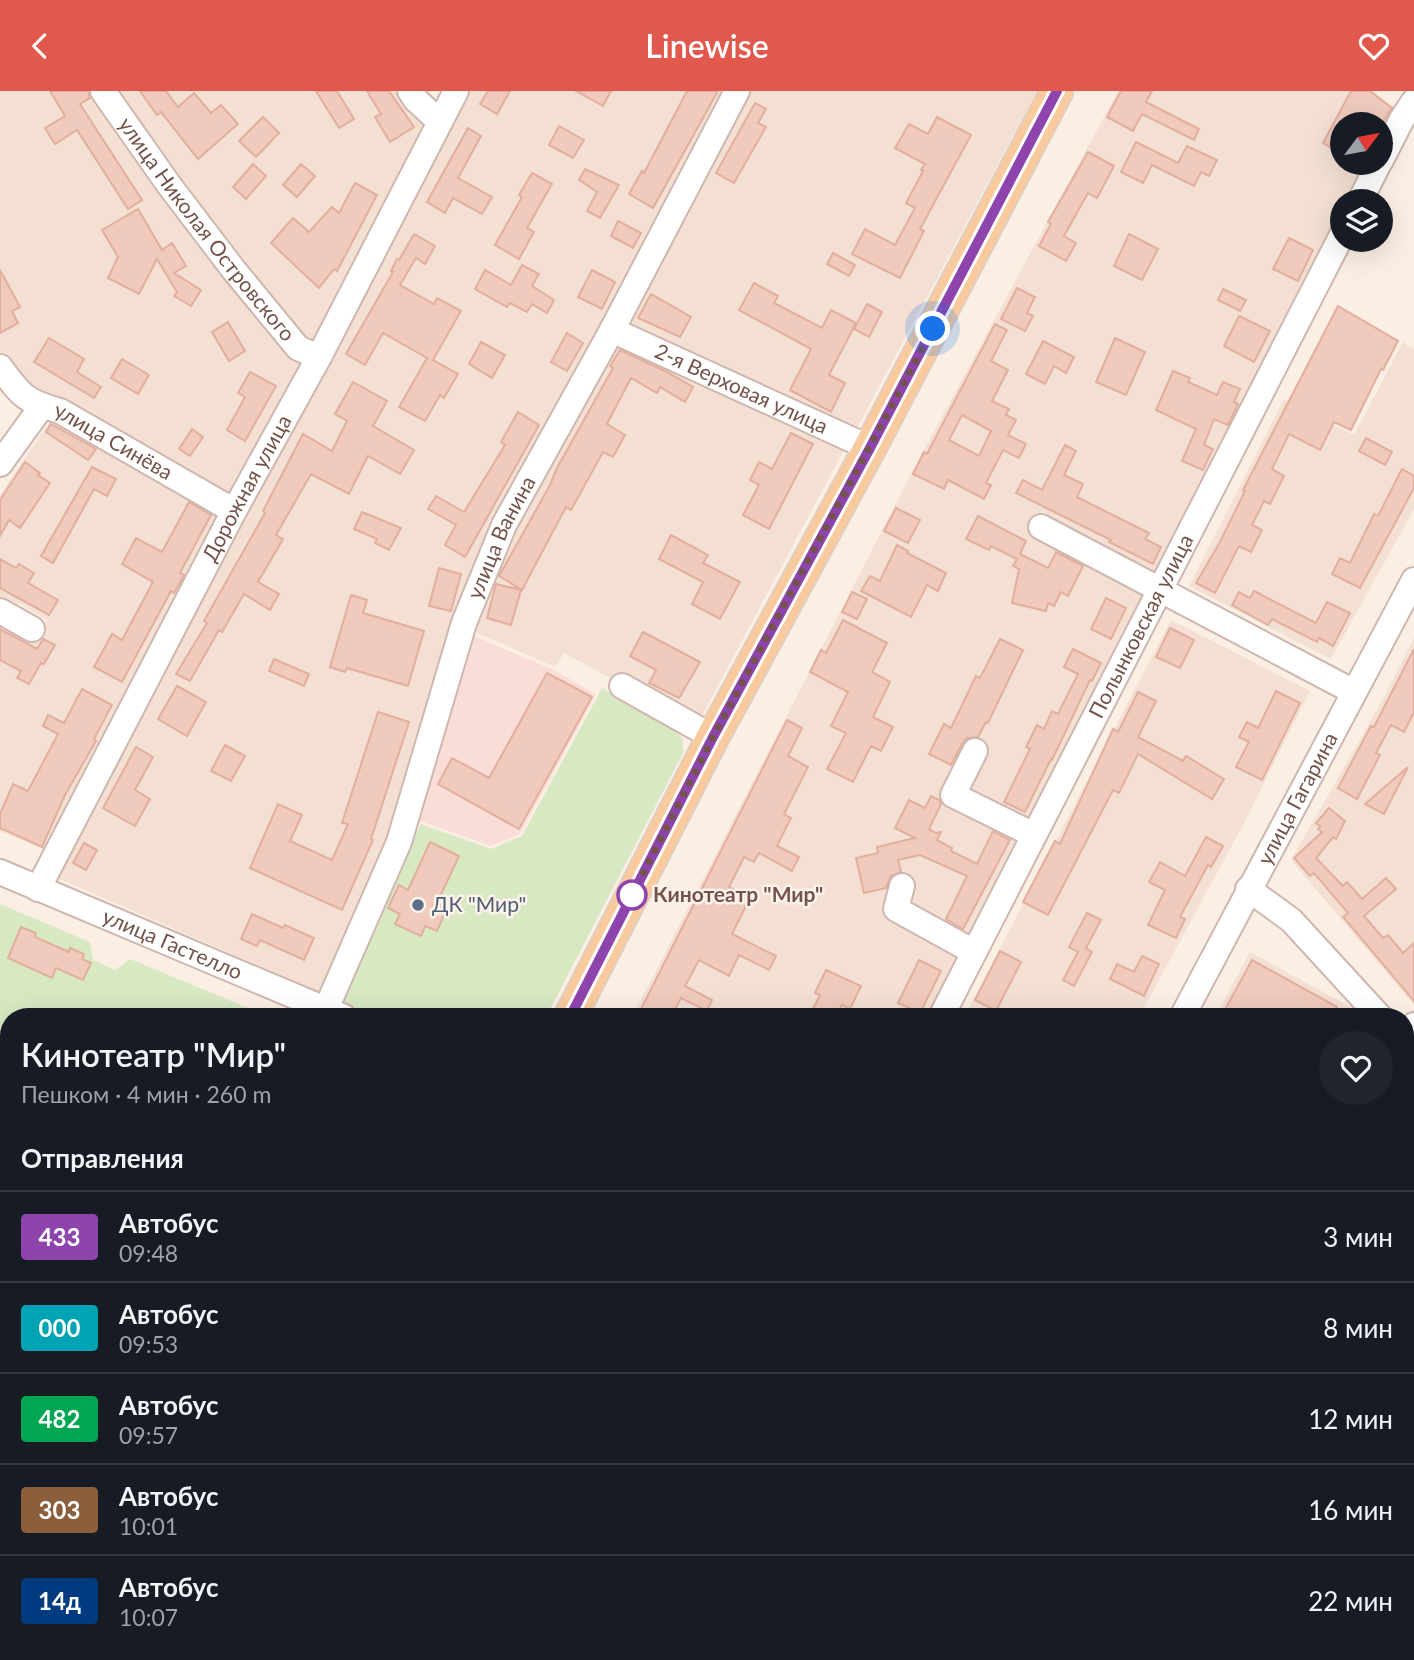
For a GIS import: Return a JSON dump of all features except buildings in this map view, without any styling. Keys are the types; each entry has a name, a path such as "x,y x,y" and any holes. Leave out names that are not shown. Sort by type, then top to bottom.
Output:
{"main road":[{"path":"575,1008 713,737 870,448 1057,91"}],"street":[{"name":"улица Николая Островского","path":"103,91 169,185 233,269 298,348 319,357"},
{"path":"410,91 440,122"},
{"name":"Дорожная улица","path":"38,889 456,91"},
{"name":"улица Ванина","path":"337,1008 399,842 464,623 505,525 612,330 737,91"},
{"path":"1393,136 1414,101"},
{"name":"Полынковская улица","path":"946,1008 1333,252"},
{"name":"2-я Верховая улица","path":"612,330 870,448"},
{"name":"улица Синёва","path":"0,367 22,396 41,406 60,411 234,511"},
{"path":"0,464 41,406"},
{"path":"1041,527 1354,692"},
{"name":"улица Гагарина","path":"1187,1008 1414,580"},
{"path":"0,611 32,629"},
{"path":"622,687 713,737"},
{"path":"975,751 953,795 1034,835"},
{"name":"улица Гастелло","path":"0,872 323,1008"},
{"path":"902,886 896,909 974,953"},
{"path":"1248,889 1291,920 1372,1008"}],"shaded area":[{"path":"0,91 92,91 294,353 303,369 297,389 228,497 29,391 9,370 0,354"},
{"path":"110,91 403,91 431,128 323,333 312,339 295,332"},
{"path":"466,91 735,91 531,465 391,838 320,992 55,877"},
{"path":"745,91 1037,91 857,428 850,429 625,327"},
{"path":"1118,91 1372,91 1398,111 1393,121 1393,112 1330,112 1330,175 1366,175 1359,189 1330,189 1330,246 939,1008 637,1008 914,468"},
{"path":"611,342 845,448 697,725 564,653 555,667 468,629 484,584"},
{"path":"1403,342 1414,349 1414,509 1331,659 1189,586 1284,399 1354,435"},
{"path":"55,414 218,514 43,849 0,831 0,626 34,644 47,620 19,603 15,609 0,601 0,495"},
{"path":"1171,620 1310,691 1242,827 1144,1008 969,1008"},
{"path":"467,633 554,670 596,694 520,834 491,846 412,818"},
{"path":"1414,638 1414,1005 1291,860 1383,699"},
{"path":"1250,952 1352,1008 1220,1008"}],"green space":[{"path":"602,688 677,731 683,740 683,753 551,1008 356,1008 342,1002 421,824 491,849 522,836"},
{"path":"0,904 90,942 93,960 115,970 130,959 248,1008 0,1008"}],"bus line":[{"name":"433","path":"575,1008 713,737 870,448 1057,91"}],"place":[{"name":"Кинотеатр \"Мир\"","path":"632,895"},
{"name":"ДК \"Мир\"","path":"418,905"}],"route":[{"path":"632,895 713,737 933,329"}]}
